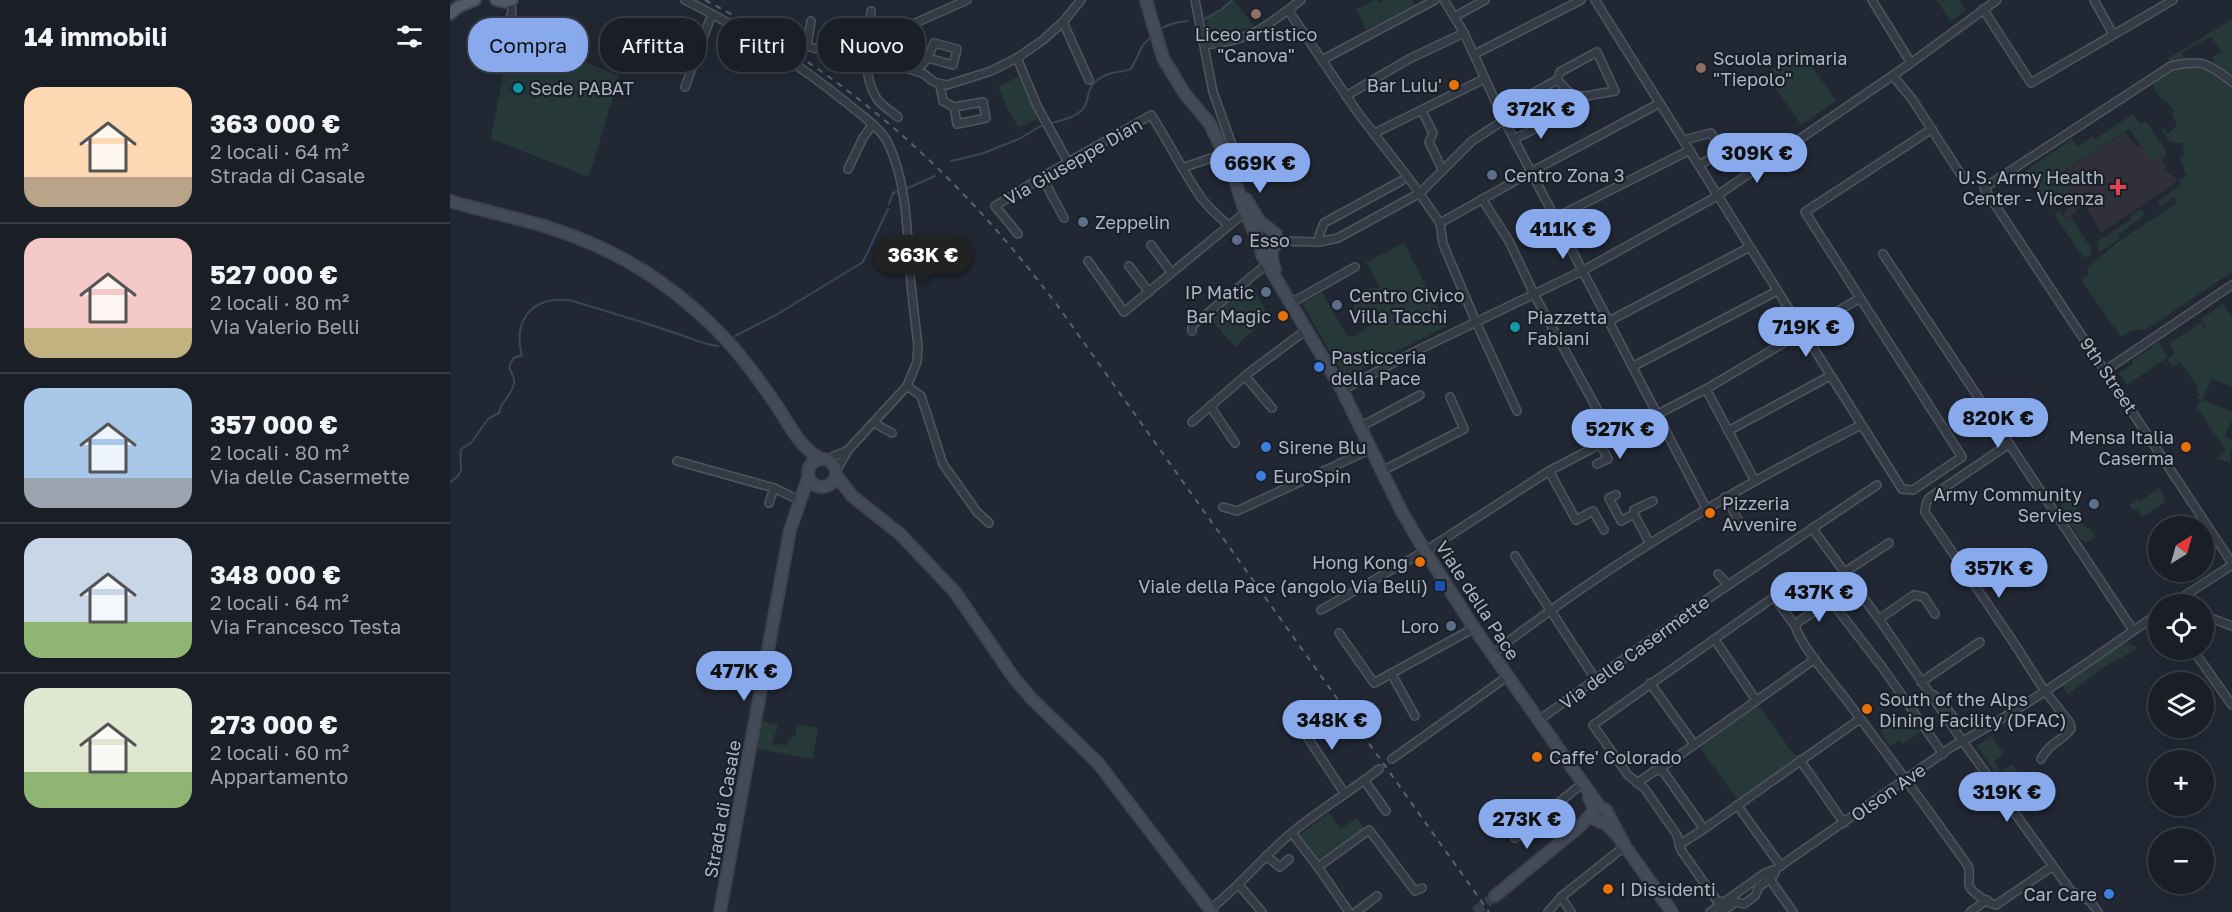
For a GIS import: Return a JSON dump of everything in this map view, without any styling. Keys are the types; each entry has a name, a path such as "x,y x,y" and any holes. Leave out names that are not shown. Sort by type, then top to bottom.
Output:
{"main road":[{"path":"450,14 458,7 473,0"},
{"path":"496,0 511,1"}],"street":[{"path":"677,461 774,488 802,500 809,492 833,482 849,449 907,386 917,362 918,345 900,179 890,147 882,134 859,113 790,60 685,0"},
{"path":"925,19 967,0"},
{"name":"Viale della Pace","path":"1146,0 1163,58 1185,94 1210,124 1248,210 1267,244 1278,279"},
{"path":"1195,0 1213,92 1228,132 1233,155 1230,157 1223,154 1182,168 1204,201 1228,225"},
{"path":"1204,45 1241,39 1256,33 1301,0"},
{"path":"1322,60 1436,0"},
{"path":"1444,0 1475,54 1484,79 1504,120 1706,507"},
{"path":"1454,17 1485,0"},
{"path":"1475,54 1581,0"},
{"path":"1595,0 1902,489 1913,490 1962,458 1805,212 1932,129"},
{"path":"1342,390 1418,350 1535,296 1719,195 1893,76 1997,0"},
{"path":"2094,0 2113,34"},
{"path":"1983,9 2031,83 2173,0"},
{"path":"510,18 511,1"},
{"path":"918,72 940,85 980,76 1017,58 1043,40 1063,22 1080,1"},
{"path":"1875,1 1911,63"},
{"path":"1288,10 1346,96 1440,223 1443,244 1517,411"},
{"path":"870,18 871,11"},
{"path":"685,87 712,14"},
{"path":"811,21 807,46 818,49"},
{"path":"1063,22 1089,80"},
{"path":"1346,96 1409,59 1464,33"},
{"path":"1500,111 1557,80 1560,72 1597,52 1615,91 1586,96 1572,95 1557,80"},
{"path":"925,61 928,58"},
{"path":"1017,58 1037,106 1068,162"},
{"name":"9th Street","path":"2232,82 2211,66 2192,61 2171,66 1984,188 2232,564"},
{"path":"867,72 878,100 898,117"},
{"path":"1893,76 1912,99 1965,181"},
{"path":"1375,133 1484,79"},
{"path":"940,85 943,101 954,108 983,102 986,118 957,124 954,108"},
{"path":"1440,223 1660,103"},
{"path":"1422,111 1433,133 1429,142 1442,169"},
{"name":"Via Giuseppe Dian","path":"1018,234 995,206 1151,115 1166,137 1182,168"},
{"path":"1514,139 1541,126 1555,116"},
{"path":"1267,229 1258,233 1267,244 1319,242 1338,238 1420,194 1442,169 1472,141 1504,120"},
{"path":"848,169 872,125"},
{"path":"1217,141 1222,140 1228,132"},
{"path":"1684,140 1711,133 1723,152 1700,165"},
{"path":"1555,218 1690,150"},
{"path":"1042,177 1064,218"},
{"path":"1319,242 1320,231 1324,223 1401,181"},
{"path":"1482,199 1509,241 1535,296 1613,438"},
{"path":"450,201 565,233 599,246 638,266 688,303 709,322 750,368 804,445 835,466 836,473 852,496 900,534 948,585 973,616 1014,678 1032,699 1098,763 1210,911 1292,833 1379,769"},
{"path":"1088,261 1124,312 1248,210"},
{"name":"Viale della Pace","path":"1248,210 1267,229 1276,234 1267,244 1262,255 1342,390 1402,512 1425,551 1474,628 1583,783 1599,815 1625,846 1672,912"},
{"path":"1151,245 1171,272"},
{"path":"1609,321 1750,247"},
{"path":"1883,254 2133,630"},
{"path":"1192,331 1192,326 1267,264"},
{"path":"1128,266 1149,292"},
{"path":"1291,303 1355,267"},
{"path":"2106,370 2232,285"},
{"path":"1634,366 1777,291"},
{"path":"1321,610 1425,551 1549,471 1706,389 1860,298"},
{"path":"1192,422 1245,376 1306,330"},
{"path":"1245,376 1272,408"},
{"path":"1728,430 1830,376"},
{"path":"907,386 921,396 943,464 977,512 989,523"},
{"path":"1706,389 1755,480"},
{"path":"1360,427 1420,395"},
{"path":"1382,471 1464,429 1450,397"},
{"path":"1210,406 1235,443"},
{"path":"874,423 892,434"},
{"path":"1492,654 1649,542 1706,507 1861,425"},
{"path":"1597,464 1608,459 1600,444"},
{"path":"2009,444 1929,498 1924,512 2044,690 2070,723 2071,729 2067,734 2048,747 2041,759"},
{"path":"804,445 809,466 808,478 813,484 852,496"},
{"path":"809,466 815,459 823,459 849,449"},
{"path":"1223,507 1237,511 1371,449"},
{"path":"1549,471 1576,520 1593,511 1604,530"},
{"name":"Strada di Casale","path":"720,912 788,539 808,478"},
{"name":"Via delle Casermette","path":"1539,720 1728,585 1878,485"},
{"path":"769,503 774,488"},
{"path":"1616,495 1609,498 1621,521 1634,514 1634,510 1653,501"},
{"path":"1725,497 1740,524"},
{"path":"1634,514 1649,542"},
{"path":"1812,528 2073,894 2090,901 2098,912"},
{"path":"1845,572 1889,543"},
{"path":"1515,556 1596,680"},
{"path":"2187,594 2232,564"},
{"name":"Via delle Casermette","path":"1718,574 1728,585"},
{"path":"1879,619 1914,595 1924,597 1935,614"},
{"path":"1737,805 1778,867 1774,875 1759,887 1755,896 1744,903 1736,902 1724,909 1679,845 1677,835 1645,789 1628,775 1593,725 1774,597 1796,627 1815,659 1907,779 1968,866 1970,888 1992,905 1996,905 2053,866"},
{"path":"1796,627 1798,622 1827,603 1834,605 1882,667 1943,754"},
{"path":"2214,619 2232,626"},
{"name":"Olson Ave","path":"1710,912 1724,909 1766,873 2148,620"},
{"path":"1339,633 1374,683 1474,628"},
{"path":"1715,640 1756,700"},
{"path":"1922,682 1980,642"},
{"path":"1637,783 1815,659"},
{"path":"2200,660 2232,702"},
{"path":"1391,673 1414,716"},
{"path":"1392,759 1508,676"},
{"path":"1650,683 1694,744"},
{"path":"1679,845 1860,719"},
{"path":"1298,723 1345,794"},
{"path":"1800,760 1844,823"},
{"path":"1660,769 1704,829"},
{"path":"1364,780 1386,810"},
{"path":"1515,838 1583,783"},
{"path":"1495,896 1579,827 1599,815"},
{"path":"1318,867 1369,830 1415,891 1422,888"},
{"path":"1292,833 1349,912"},
{"path":"1547,911 1625,846"},
{"path":"1266,856 1280,867 1289,859"},
{"path":"1769,878 1793,912"},
{"path":"1239,885 1262,912"},
{"path":"1356,912 1377,896"},
{"path":"1561,897 1571,912"},
{"path":"1970,912 1987,900"}],"shaded area":[{"path":"1234,0 1254,26 1229,34 1208,35 1206,18 1218,13"},
{"path":"1375,0 1379,3 1385,0 1413,0 1415,5 1366,30 1356,9"},
{"path":"1936,0 1959,0 1966,10 1951,21"},
{"path":"2232,19 2232,76 2215,63 2212,57 2221,52 2211,36 2182,53 2185,59 2170,61 2169,58"},
{"path":"1801,50 1836,101 1801,125 1766,74"},
{"path":"588,63 600,68 600,72 609,72 619,76 589,177 491,139 504,72 588,72"},
{"path":"2188,66 2210,70 2232,86 2232,272 2147,329 2131,331 2121,337 2081,280 2089,274 2087,268 2118,242 2177,203 2173,197 2161,207 2158,201 2181,185 2179,180 2186,176 2180,157 2184,156 2183,143 2170,142 2161,130 2163,128 2168,134 2176,126 2176,121 2171,114 2174,111 2166,101 2163,102 2153,86 2154,82 2179,67"},
{"path":"1022,75 1040,118 1019,127 1011,116 998,87"},
{"path":"2133,114 2140,124 2146,121 2165,150 2166,155 2162,160 2159,157 2151,162 2143,145 2141,146 2129,129 2058,175 2069,193 2065,196 2070,201 2054,202 2050,207 2025,171 2072,139 2077,147 2093,136 2095,139"},
{"name":"U.S. Army Health Center - Vicenza","path":"2125,132 2136,147 2143,145 2158,157 2167,166 2164,169 2178,181 2101,233 2084,202 2069,219 2063,215 2071,202 2064,196 2058,176"},
{"path":"2141,209 2145,214 2118,235 2119,239 2100,252 2097,242 2132,219 2131,216"},
{"path":"2063,211 2061,214 2067,220 2071,218 2091,248 2091,254 2084,258 2054,214"},
{"path":"1404,243 1447,326 1347,377 1343,375 1302,303 1322,292 1347,336 1353,337 1371,325 1362,321 1357,315 1354,302 1357,296 1370,288 1380,288 1366,262"},
{"path":"1251,284 1269,316 1235,347 1208,316 1243,286 1247,288"},
{"path":"2223,304 2232,317 2232,387 2211,379 2203,400 2232,411 2232,420 2225,436 2232,440 2230,463 2216,459 2226,451 2196,406 2202,400 2197,398 2199,394 2195,389 2198,387 2180,362 2172,367 2167,359 2175,354 2169,344 2200,323 2204,328 2206,327 2201,319"},
{"path":"2159,342 2168,357 2127,385 2119,373"},
{"path":"2160,488 2165,502 2143,517 2137,510 2130,508 2130,504 2137,499 2140,501"},
{"path":"2071,499 2077,507 2075,512 2087,529 2090,528 2096,536 2088,542 2081,540 2060,509"},
{"path":"2126,642 2139,648 2101,669 2068,694 2062,685"},
{"path":"1756,702 1797,759 1738,800 1697,744"},
{"path":"1899,716 1910,720 1920,732 1903,744 1899,740 1890,746 1880,731"},
{"path":"759,722 778,725 772,744 778,746 779,743 787,746 788,740 795,736 797,724 818,728 813,759 754,748"},
{"path":"1991,736 2004,754 1994,761 2001,772 2012,764 2018,773 2003,784 1977,746"},
{"path":"1329,813 1341,829 1357,818 1364,829 1318,863 1298,836"}],"waterway":[{"path":"1201,21 1222,9 1232,0"},
{"path":"1158,31 1172,24 1188,21"},
{"path":"1052,123 1070,118 1082,110 1091,87 1096,81 1110,74 1131,69 1143,45 1153,35"},
{"path":"951,161 981,154 1019,139 1041,126"},
{"path":"908,188 935,176"},
{"path":"889,204 893,193 899,191"},
{"path":"735,336 776,315 863,262 888,209"},
{"path":"450,482 461,471 461,449 471,443 488,419 499,413 512,391 514,379 509,368 515,357 522,356 520,332 527,314 534,307 554,300 573,301 718,346"}],"tunnel":[{"path":"1475,912 1495,896"}],"railway":[{"path":"705,0 809,62 856,97 943,173 1022,261 1060,309 1489,912"}],"place":[{"name":"Liceo artistico \"Canova\"","path":"1256,14"},
{"name":"Scuola primaria \"Tiepolo\"","path":"1701,68"},
{"name":"Bar Lulu'","path":"1454,85"},
{"name":"Sede PABAT","path":"518,88"},
{"name":"Centro Zona 3","path":"1492,175"},
{"name":"U.S. Army Health Center - Vicenza","path":"2118,187"},
{"name":"Zeppelin","path":"1083,222"},
{"name":"Esso","path":"1237,240"},
{"name":"IP Matic","path":"1266,292"},
{"name":"Centro Civico Villa Tacchi","path":"1337,305"},
{"name":"Bar Magic","path":"1283,316"},
{"name":"Piazzetta Fabiani","path":"1515,327"},
{"name":"Pasticceria della Pace","path":"1319,367"},
{"name":"Sirene Blu","path":"1266,447"},
{"name":"Mensa Italia Caserma","path":"2186,447"},
{"name":"EuroSpin","path":"1261,476"},
{"name":"Army Community Servies","path":"2094,504"},
{"name":"Pizzeria Avvenire","path":"1710,513"},
{"name":"Hong Kong","path":"1420,562"},
{"name":"Viale della Pace (angolo Via Belli)","path":"1440,586"},
{"name":"Loro","path":"1451,626"},
{"name":"South of the Alps Dining Facility (DFAC)","path":"1867,709"},
{"name":"Caffe' Colorado","path":"1537,757"},
{"name":"I Dissidenti","path":"1608,889"},
{"name":"Car Care","path":"2109,894"}]}
